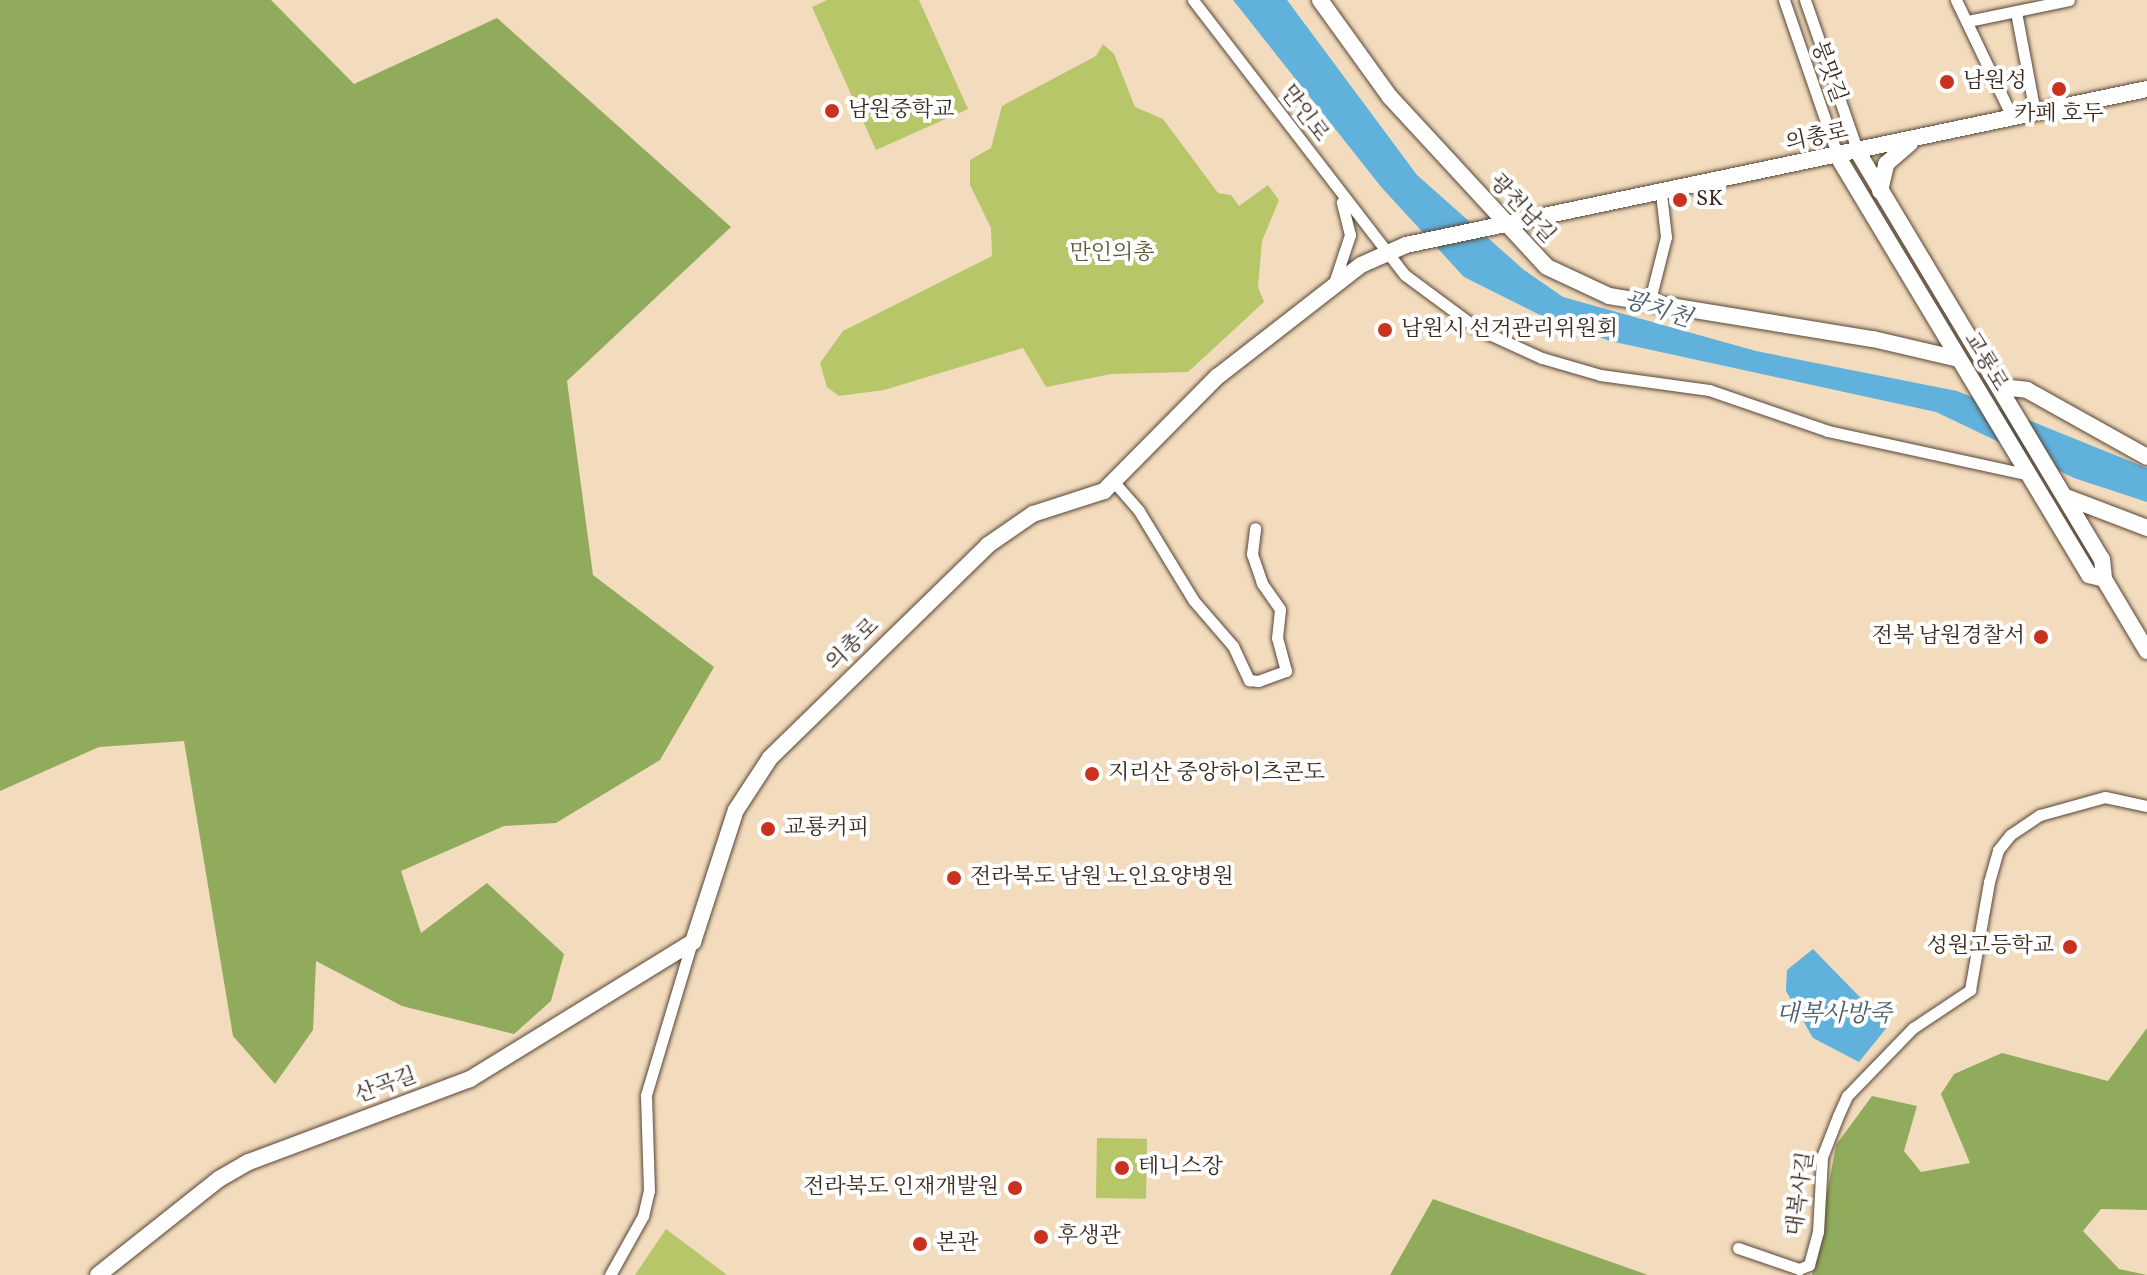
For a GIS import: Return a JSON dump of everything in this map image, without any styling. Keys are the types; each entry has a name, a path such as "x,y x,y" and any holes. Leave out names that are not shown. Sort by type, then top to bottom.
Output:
{"street":[{"name":"만인로","path":"1193,0 1339,194 1386,251 1436,302 1478,329 1542,358 1600,375 1709,390 1828,431 2026,474"},
{"name":"광천남길","path":"1320,0 1390,97 1500,226 1547,267 1576,283 1649,304 1873,339 1959,359"},
{"name":"붕맛길","path":"1784,0 1838,157"},
{"name":"붕맛길","path":"1805,0 1858,152"},
{"path":"1956,0 2012,117"},
{"path":"1968,21 2069,0"},
{"path":"2016,12 2035,113"},
{"name":"의총로","path":"610,1275 643,1216 649,1191 646,1095 736,810 770,758 1007,530 1033,514 1104,491 1217,377 1334,283 1386,251 2147,89"},
{"path":"1880,191 1891,157 1919,138"},
{"name":"교룡로","path":"1858,152 2102,559 2104,579 2147,651"},
{"name":"교룡로","path":"1838,157 2089,575 2104,579"},
{"path":"1649,304 1666,237 1661,193"},
{"path":"1334,283 1350,235 1339,194"},
{"path":"2000,387 2027,390 2147,457"},
{"path":"1114,482 1139,511 1194,601 1233,646 1249,680 1258,681 1286,671 1277,638 1280,609 1262,583 1252,554 1255,528"},
{"path":"2066,497 2147,528"},
{"path":"2082,527 2125,520"},
{"name":"대복사길","path":"1738,1248 1799,1269 1809,1265 1818,1232 1822,1157 1847,1096 1913,1028 1970,990 1989,882 1998,850 2010,835 2040,815 2105,797 2147,806"},
{"name":"산곡길","path":"98,1275 229,1173 273,1149 470,1079 693,942"}],"green space":[{"path":"0,0 271,0 354,84 497,18 731,227 567,381 593,575 714,667 660,760 556,823 504,826 401,871 421,933 487,883 564,954 551,1001 514,1034 402,1006 316,961 313,1030 275,1084 233,1036 184,741 99,747 0,791"},
{"path":"827,0 919,0 968,109 876,150 812,7"},
{"name":"만인의총","path":"1103,44 1114,54 1135,107 1163,119 1218,193 1231,195 1239,206 1268,185 1279,200 1262,241 1258,287 1264,302 1188,372 1111,374 1046,387 1023,348 884,390 839,396 827,387 820,363 843,331 992,256 991,228 970,185 970,160 991,148 1002,106 1096,56"},
{"path":"2147,1028 2147,1210 2101,1209 2083,1231 2119,1269 2147,1275 1812,1275 1836,1145 1872,1096 1917,1106 1904,1151 1921,1172 1970,1163 1941,1094 1954,1074 2002,1053 2108,1081"},
{"name":"테니스장","path":"1097,1138 1147,1139 1146,1199 1096,1198"},
{"path":"1433,1199 1648,1275 1390,1275"},
{"path":"666,1229 727,1275 635,1275"}],"water":[{"path":"1233,0 1287,0 1417,175 1524,270 1563,297 1756,351 1957,391 2147,468 2147,502 2074,478 1936,412 1610,341 1538,314 1464,277 1382,188"},
{"name":"대복사방죽","path":"1813,949 1888,1026 1859,1062 1813,1038 1786,991 1787,970"}],"place":[{"name":"남원성","path":"1947,82"},
{"name":"카페 호두","path":"2059,89"},
{"name":"남원중학교","path":"832,111"},
{"name":"SK","path":"1680,200"},
{"name":"남원시 선거관리위원회","path":"1385,330"},
{"name":"전북 남원경찰서","path":"2041,637"},
{"name":"지리산 중앙하이츠콘도","path":"1092,774"},
{"name":"교룡커피","path":"768,829"},
{"name":"전라북도 남원 노인요양병원","path":"954,878"},
{"name":"성원고등학교","path":"2070,947"},
{"name":"테니스장","path":"1122,1168"},
{"name":"전라북도 인재개발원","path":"1015,1188"},
{"name":"후생관","path":"1041,1237"},
{"name":"본관","path":"920,1244"}],"water label":[{"name":"광치천","path":"1657,311"}]}
